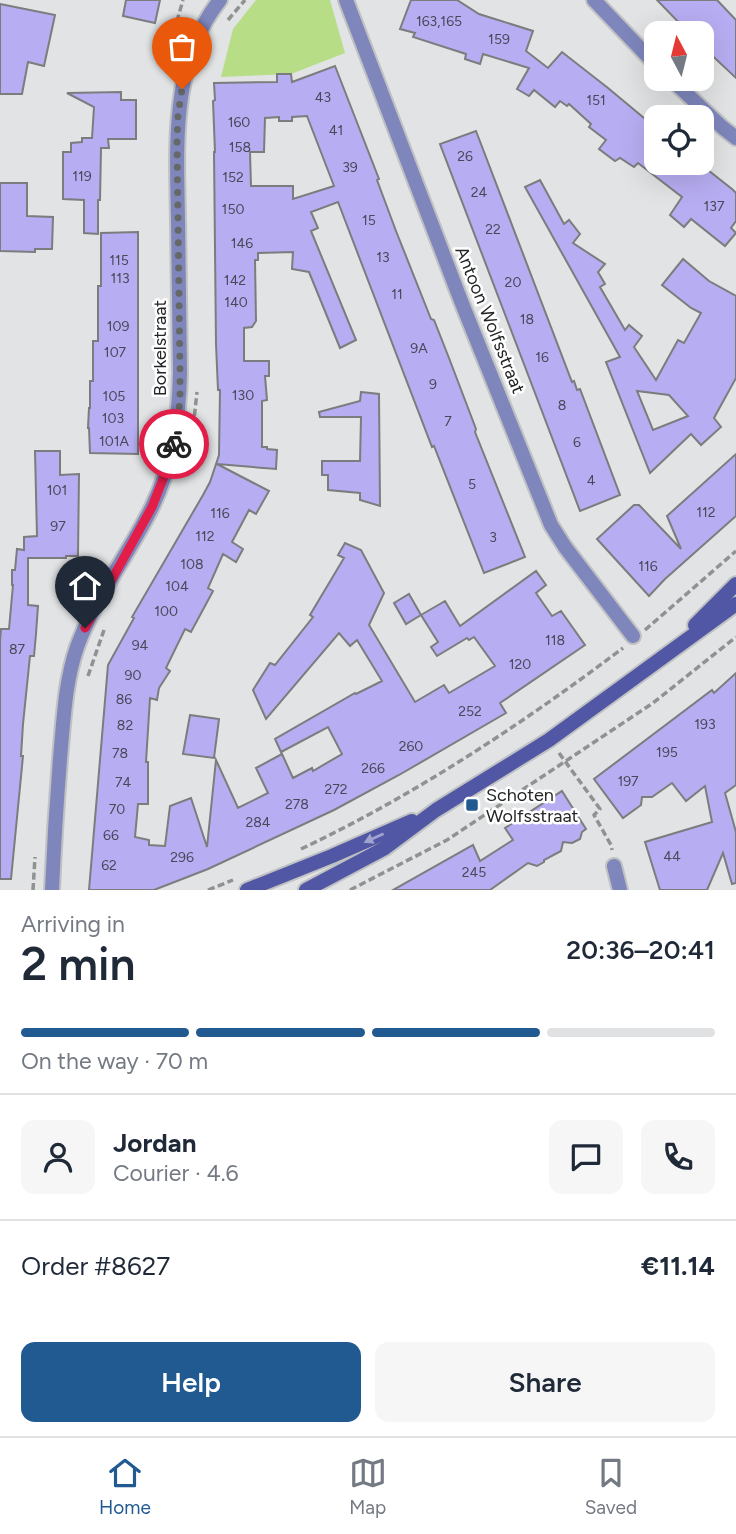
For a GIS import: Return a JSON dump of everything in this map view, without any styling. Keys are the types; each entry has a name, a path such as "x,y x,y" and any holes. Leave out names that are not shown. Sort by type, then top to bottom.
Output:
{"main road":[{"path":"665,655 736,583"},
{"path":"306,890 385,848 436,810 549,740 736,604"},
{"path":"247,890 436,810"}],"street":[{"name":"Borkelstraat","path":"52,890 66,696 76,650 95,608 152,507 174,445 180,401 178,115 193,48 200,30 220,0"},
{"name":"Antoon Wolfsstraat","path":"346,0 461,301 551,525 634,638"},
{"path":"594,0 644,52"},
{"path":"684,91 736,138"},
{"path":"614,866 620,890"}],"path":[{"path":"167,75 174,28 183,0"},
{"path":"292,853 351,825 463,760 574,684 661,618 736,551"},
{"path":"350,890 447,840 653,703 736,637"},
{"path":"549,740 600,809 594,815 611,845 614,866"},
{"path":"33,890 36,854"},
{"path":"208,890 233,880"}],"green space":[{"path":"256,0 330,0 345,53 291,74 221,77 233,29"}],"building":[{"path":"126,0 160,0 155,23 123,16"},
{"path":"411,0 457,0 479,14 533,31 526,51 548,68 562,52 644,118 644,168 638,163 634,167 620,158 615,161 599,149 606,140 589,127 591,124 569,104 567,106 560,101 555,107 534,90 529,96 517,89 529,68 483,54 480,64 465,59 466,54 413,37 415,33 400,29"},
{"path":"657,0 717,0 736,20 736,78 714,57 714,21 677,21"},
{"path":"0,4 55,15 44,66 28,62 22,94 0,94"},
{"path":"335,66 396,231 431,319 434,320 525,557 484,573 434,446 432,447 338,202 311,212 318,228 311,231 356,340 340,348 309,272 292,269 293,252 258,253 258,260 255,260 256,321 252,327 244,328 244,361 269,361 269,376 265,376 267,400 262,401 262,447 277,450 276,469 217,464 269,491 256,514 249,510 232,542 243,549 236,562 223,554 208,588 213,591 191,632 185,629 166,668 170,671 159,688 157,700 150,698 146,762 148,804 138,804 135,837 149,840 149,845 165,846 170,806 191,798 207,847 216,760 238,808 268,793 256,768 282,754 293,778 312,768 313,771 342,754 328,727 281,752 275,739 355,693 382,681 357,640 350,646 339,633 266,719 253,690 270,663 275,665 313,617 310,615 344,558 338,555 345,543 361,550 384,593 369,625 415,702 444,685 449,693 495,666 474,637 469,640 467,638 437,656 431,647 438,642 421,615 445,601 460,626 536,571 546,585 536,593 552,616 561,611 585,645 500,703 506,713 334,810 208,869 154,890 89,890 108,665 134,618 132,617 210,482 219,455 214,83 277,82 277,74 291,74 292,82","holes":["307,116 334,186 293,199 293,186 251,186 250,152 264,152 265,118 279,117 279,121 292,121 292,117"]},
{"path":"121,92 121,100 136,100 136,139 108,139 109,148 101,148 98,234 84,233 84,200 63,199 63,152 71,152 71,143 82,142 82,138 92,138 94,107 67,93"},
{"path":"476,131 572,382 574,381 577,390 580,389 620,495 580,511 440,144"},
{"path":"654,175 714,175 736,193 736,221 731,228 736,233 725,246 691,219 684,227 670,215 682,197"},
{"path":"540,180 564,224 569,220 580,234 573,243 605,264 598,272 605,284 600,287 625,330 629,325 642,336 634,347 656,380 678,340 684,343 701,313 662,285 683,259 709,281 736,296 736,378 714,418 721,427 701,445 691,434 650,473 606,362 620,357 525,187","holes":["637,391 669,395 688,416 653,430"]},
{"path":"0,183 27,183 27,216 53,217 52,249 35,249 35,252 0,251"},
{"path":"138,232 138,454 90,453 90,381 93,381 93,341 98,341 101,233"},
{"path":"361,392 379,394 380,506 360,500 360,493 328,490 328,475 322,475 322,461 360,461 361,417 320,417 319,412 360,401"},
{"path":"35,451 60,451 60,475 79,474 78,556 28,558 28,605 38,606 36,634 34,656 30,656 23,724 23,756 11,879 0,879 0,641 1,629 9,629 12,570 15,570 17,549 24,550 24,537 37,536"},
{"path":"736,454 736,516 649,596 597,539 634,505 639,505 681,549 667,516"},
{"path":"409,594 421,615 406,624 394,603"},
{"path":"736,673 736,785 725,793 736,832 736,883 732,884 723,853 707,890 660,890 645,842 712,822 705,786 686,801 672,783 652,797 642,797 641,805 623,818 594,779 712,690 714,693"},
{"path":"190,715 219,719 214,758 183,754"},
{"path":"562,791 586,829 580,839 572,843 563,842 561,851 544,862 537,866 528,863 490,890 393,890 473,845 480,861 513,840 505,828"}],"way so far":[{"path":"174,444 180,401 177,140 182,89"}],"place":[{"name":"Schoten Wolfsstraat","path":"472,805"}],"route":[{"path":"85,628 152,507 174,444"}]}
